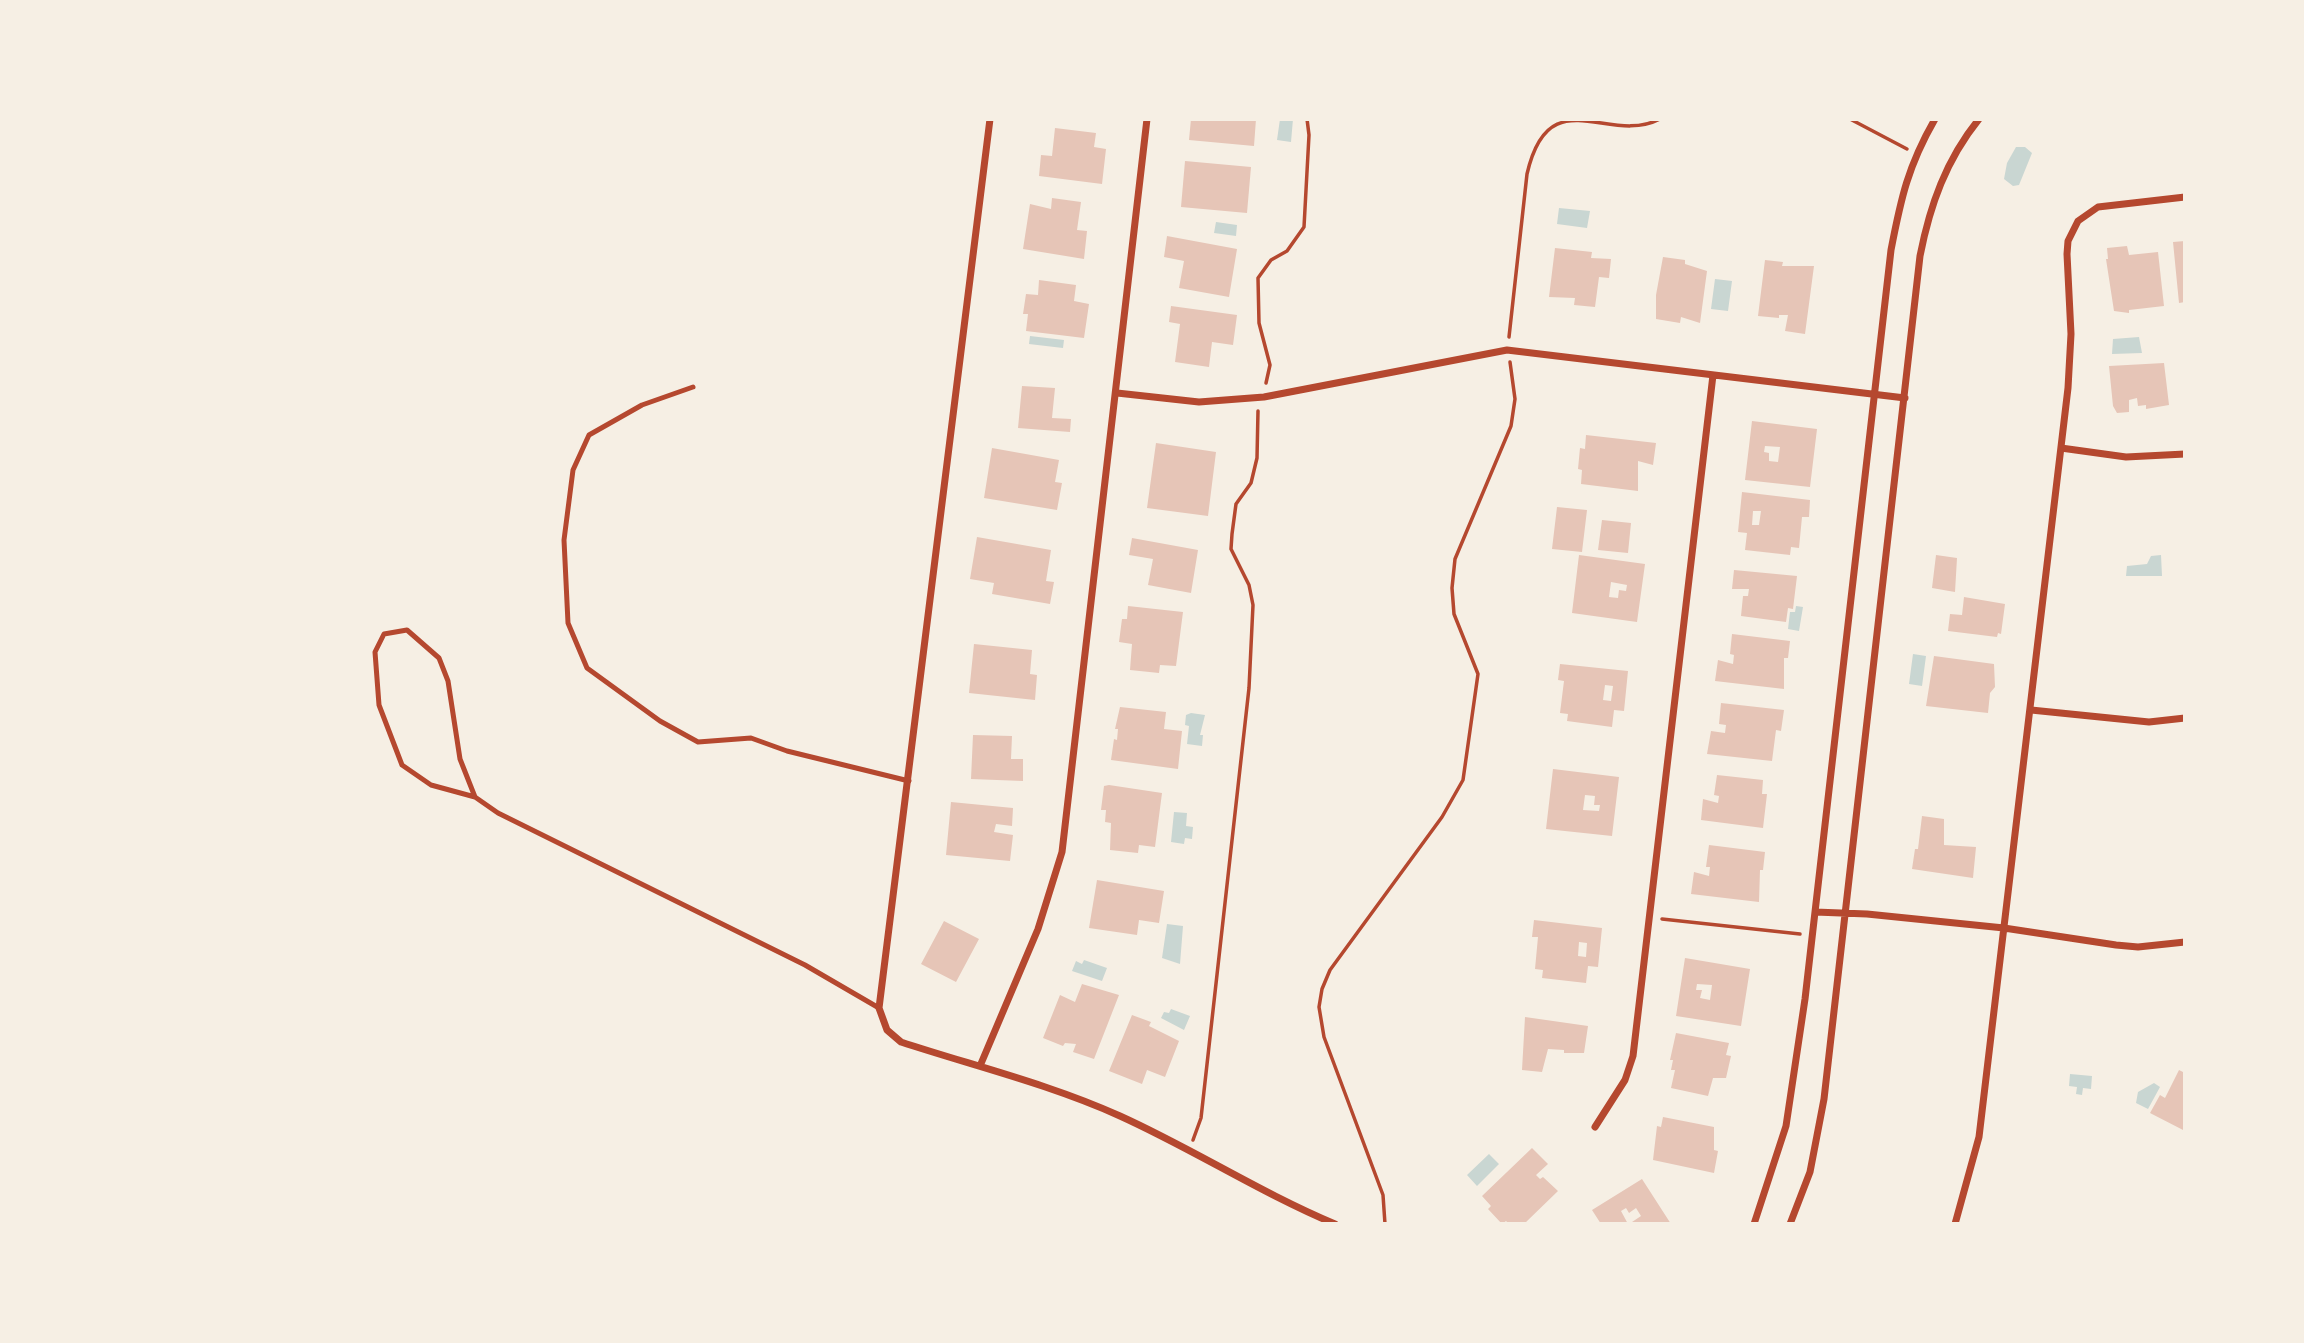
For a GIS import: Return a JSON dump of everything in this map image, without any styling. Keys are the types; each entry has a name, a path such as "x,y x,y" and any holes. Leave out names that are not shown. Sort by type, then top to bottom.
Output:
{"street":[{"path":"990,119 879,1008 887,1030 901,1042 1052,1088 1121,1116 1282,1202 1335,1224"},
{"path":"980,1066 1038,929 1062,852 1147,119"},
{"path":"1754,1224 1786,1126 1815,912 1891,250 1905,179 1915,154 1935,119"},
{"path":"1790,1224 1810,1172 1824,1099 1927,219 1948,164 1979,119"},
{"path":"1955,1224 1979,1137 2062,448 2071,334 2067,254 2071,232 2078,221 2098,207 2185,197"},
{"path":"1117,393 1199,402 1264,397 1507,350 1905,398"},
{"path":"1595,1127 1625,1080 1633,1056 1713,375"},
{"path":"2062,448 2126,457 2185,454"},
{"path":"2031,710 2149,722 2185,718"},
{"path":"1815,912 2004,928 2138,947 2185,942"}],"lane":[{"path":"693,387 642,405 589,435 573,470 564,540 568,623 587,668 660,721 698,742 751,738 787,751 909,781"},
{"path":"475,797 460,759 448,681 439,658 407,630 384,634 374,652 379,705 402,765 431,785 475,797 498,813 805,965 879,1008"}],"path":[{"path":"1188,1152 1201,1118 1249,688 1252,605 1249,585 1231,549 1236,505 1251,483 1257,458 1256,415 1264,397 1270,365 1259,323 1258,278 1271,260 1286,251 1304,228 1309,135 1307,119"},
{"path":"1385,1224 1383,1195 1324,1037 1319,1007 1322,989 1330,970 1442,817 1463,780 1478,674 1454,614 1454,569 1466,528 1501,456 1511,426 1515,400 1507,350 1532,150 1549,129 1569,120 1628,125 1650,124 1660,119"},
{"path":"1850,119 1915,154"},
{"path":"1649,917 1812,936"}],"shaded area":[{"path":"1280,119 1293,119 1291,142 1277,140"},
{"path":"2016,147 2025,147 2032,153 2019,185 2013,186 2004,179 2007,163"},
{"path":"1559,208 1590,211 1587,228 1557,224"},
{"path":"1216,222 1237,225 1236,236 1214,233"},
{"path":"1715,279 1732,281 1728,311 1711,309"},
{"path":"1030,336 1064,340 1063,348 1029,344"},
{"path":"2139,337 2142,353 2112,354 2113,339"},
{"path":"2161,555 2162,576 2126,576 2127,566 2147,564 2151,556"},
{"path":"1796,606 1803,607 1799,631 1788,629 1790,612 1795,612"},
{"path":"1913,654 1926,656 1922,686 1909,684"},
{"path":"1186,715 1205,715 1200,735 1203,735 1202,746 1187,744 1189,726 1185,725"},
{"path":"1174,812 1187,813 1186,826 1193,827 1192,839 1185,838 1184,844 1171,842"},
{"path":"1167,924 1183,926 1180,964 1162,958"},
{"path":"1084,960 1107,968 1102,981 1072,971 1076,961 1082,964"},
{"path":"1171,1009 1190,1016 1184,1030 1161,1018 1164,1012 1169,1013"},
{"path":"2070,1074 2092,1076 2091,1089 2083,1088 2082,1095 2076,1094 2077,1087 2069,1086"},
{"path":"2154,1083 2160,1087 2148,1109 2136,1103 2138,1092"},
{"path":"1489,1154 1499,1164 1477,1186 1467,1175"}],"building":[{"path":"1191,119 1256,119 1254,146 1189,140"},
{"path":"1055,128 1096,133 1094,147 1106,149 1102,184 1039,176 1041,155 1052,156"},
{"path":"1185,161 1251,167 1247,213 1181,207"},
{"path":"1052,198 1081,202 1077,230 1087,231 1084,259 1023,249 1030,204 1051,209"},
{"path":"1167,236 1237,249 1229,297 1179,288 1184,261 1164,257"},
{"path":"2185,241 2185,302 2179,303 2173,242"},
{"path":"2127,246 2129,255 2158,252 2164,306 2129,310 2129,313 2114,311 2106,259 2107,248"},
{"path":"1555,248 1592,252 1591,258 1611,259 1609,278 1599,277 1595,307 1574,305 1575,298 1549,297"},
{"path":"1663,257 1685,260 1685,264 1707,271 1700,323 1681,317 1680,323 1656,319 1656,295"},
{"path":"1765,260 1783,262 1782,266 1814,266 1805,334 1785,331 1788,315 1779,315 1779,318 1758,316"},
{"path":"1039,280 1076,285 1074,301 1089,304 1084,338 1026,331 1028,314 1023,314 1026,294 1038,295"},
{"path":"1171,306 1237,315 1233,345 1212,342 1209,367 1175,362 1180,324 1169,322"},
{"path":"2164,363 2169,405 2146,409 2146,405 2138,406 2137,398 2129,400 2129,412 2117,413 2113,406 2109,366"},
{"path":"1022,386 1055,388 1052,418 1071,419 1070,432 1018,428"},
{"path":"1752,421 1817,429 1810,487 1745,480","holes":["1765,446 1780,447 1778,462 1769,461 1769,453 1764,452"]},
{"path":"1586,435 1656,443 1653,465 1638,461 1638,491 1581,484 1582,470 1578,469 1580,448 1585,449"},
{"path":"1156,443 1216,452 1208,516 1147,508"},
{"path":"992,448 1059,460 1055,482 1062,483 1057,510 984,498"},
{"path":"1742,492 1810,500 1809,517 1802,517 1799,548 1791,547 1790,555 1745,550 1747,533 1738,532","holes":["1753,511 1761,511 1759,525 1752,525"]},
{"path":"1557,507 1587,510 1582,552 1552,549"},
{"path":"1602,520 1631,523 1628,553 1598,550"},
{"path":"977,537 1051,550 1046,581 1054,582 1050,604 992,594 994,583 970,579"},
{"path":"1132,538 1198,550 1191,593 1148,585 1153,559 1129,555"},
{"path":"1579,555 1645,564 1637,622 1572,613","holes":["1611,582 1627,585 1626,591 1619,590 1618,598 1609,597"]},
{"path":"1936,555 1957,558 1955,592 1932,588"},
{"path":"1734,570 1797,576 1793,609 1788,608 1786,622 1741,616 1743,596 1748,596 1749,589 1732,589"},
{"path":"1964,597 2005,604 2001,634 1998,633 1997,637 1948,631 1950,614 1962,615"},
{"path":"1128,606 1183,612 1176,666 1160,665 1159,673 1130,670 1132,644 1119,642 1122,619 1127,619"},
{"path":"1732,634 1790,641 1788,658 1784,658 1784,689 1715,681 1718,660 1733,664 1734,655 1730,654"},
{"path":"974,644 1032,650 1030,674 1037,675 1035,700 969,693"},
{"path":"1934,656 1994,664 1995,687 1990,693 1988,713 1926,706"},
{"path":"1560,664 1628,671 1624,711 1614,710 1612,727 1567,721 1568,714 1560,713 1564,681 1558,680","holes":["1605,685 1613,686 1611,701 1603,700"]},
{"path":"1721,703 1784,710 1781,731 1776,730 1772,761 1707,754 1711,731 1725,733 1726,725 1719,724"},
{"path":"1120,707 1166,712 1164,729 1182,731 1178,769 1111,760 1114,739 1117,740 1118,729 1115,729"},
{"path":"973,735 1012,736 1011,759 1023,759 1023,781 971,779"},
{"path":"1553,769 1619,777 1612,836 1546,829","holes":["1585,795 1595,796 1594,805 1600,805 1599,811 1583,810"]},
{"path":"1717,775 1763,780 1762,794 1767,794 1763,828 1701,820 1703,799 1718,803 1719,796 1714,795"},
{"path":"1104,786 1162,793 1155,847 1139,845 1138,853 1110,850 1111,823 1105,822 1106,810 1101,810"},
{"path":"951,802 1013,808 1012,826 996,824 994,832 1013,835 1010,861 946,855"},
{"path":"1922,816 1944,819 1944,845 1976,847 1973,878 1912,869 1915,849 1918,849"},
{"path":"1709,845 1765,852 1763,870 1760,870 1759,902 1691,894 1694,872 1709,876 1710,867 1706,867"},
{"path":"1097,880 1164,891 1159,923 1139,920 1137,935 1089,928"},
{"path":"1534,920 1602,928 1598,967 1588,966 1586,983 1542,978 1543,970 1535,969 1538,937 1532,937","holes":["1579,942 1587,943 1586,957 1578,956"]},
{"path":"944,921 979,939 956,982 921,964"},
{"path":"1685,958 1750,969 1741,1026 1676,1016","holes":["1697,984 1712,985 1710,1000 1700,998 1702,990 1696,990"]},
{"path":"1082,984 1119,995 1094,1059 1073,1052 1076,1044 1065,1043 1063,1046 1043,1038 1060,995 1075,1002"},
{"path":"1132,1015 1151,1022 1149,1026 1179,1041 1165,1077 1147,1070 1142,1084 1109,1071"},
{"path":"1525,1017 1588,1026 1584,1053 1564,1053 1564,1050 1548,1049 1542,1072 1522,1070"},
{"path":"1676,1033 1729,1043 1726,1055 1731,1056 1726,1078 1713,1078 1708,1096 1671,1088 1675,1070 1671,1070 1673,1060 1670,1060"},
{"path":"2179,1070 2185,1073 2185,1131 2150,1113 2160,1095 2165,1098"},
{"path":"1663,1117 1714,1127 1714,1150 1718,1151 1714,1173 1653,1160 1657,1126 1661,1127"},
{"path":"1532,1148 1548,1164 1536,1175 1540,1179 1543,1177 1558,1191 1524,1224 1509,1224 1506,1221 1502,1224 1488,1209 1491,1206 1482,1196"},
{"path":"1642,1179 1671,1224 1629,1224 1641,1216 1636,1208 1629,1213 1626,1208 1621,1211 1628,1224 1601,1224 1592,1210"}]}
